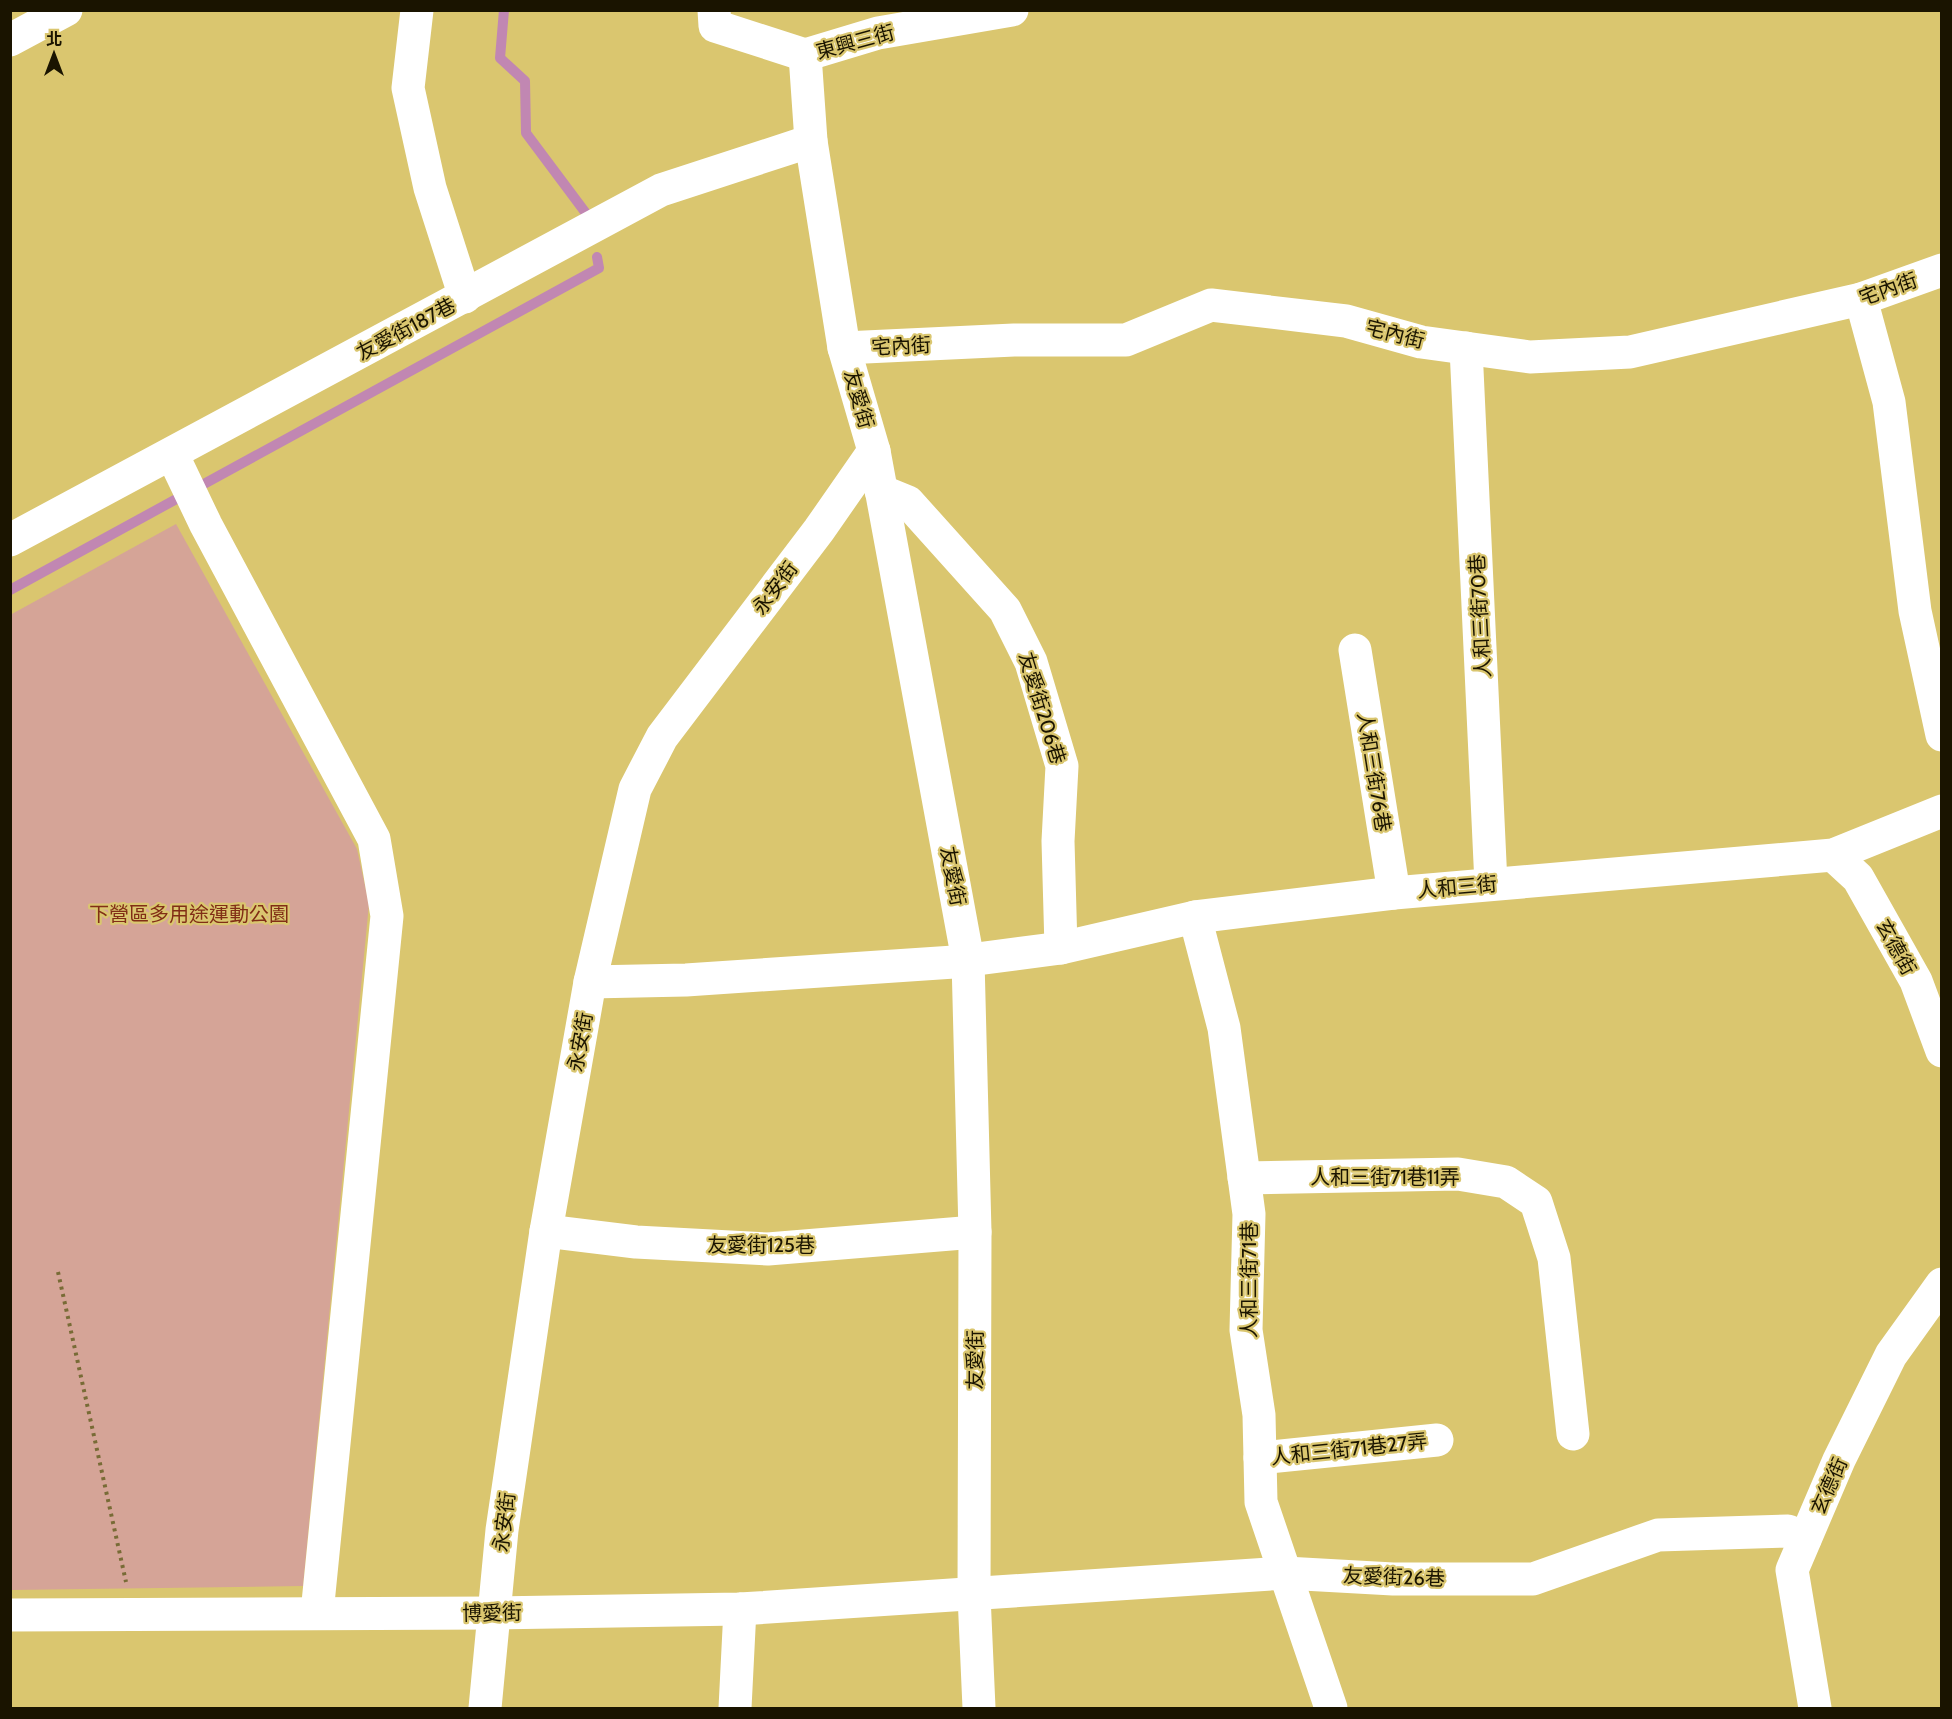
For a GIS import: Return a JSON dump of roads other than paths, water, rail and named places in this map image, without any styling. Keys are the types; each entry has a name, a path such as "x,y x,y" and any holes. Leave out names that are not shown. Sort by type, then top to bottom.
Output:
{"street":[{"path":"10,40 66,10"},
{"path":"417,10 408,88 430,188 465,297"},
{"path":"714,10 715,26 805,56"},
{"name":"東興三街","path":"805,56 881,22 1012,10"},
{"name":"友愛街","path":"805,56 811,141 844,348 874,451 968,960 975,1232 974,1594 979,1708"},
{"name":"友愛街187巷","path":"10,540 465,297 661,189 811,141"},
{"name":"宅內街","path":"844,348 1014,340 1126,340 1211,305 1346,321 1421,342 1530,357 1630,352 1861,299 1941,270"},
{"path":"1861,299 1889,402 1913,600 1941,735"},
{"name":"人和三街70巷","path":"1466,348 1491,884"},
{"name":"永安街","path":"485,1708 496,1613 502,1530 546,1231 590,982 635,789 662,737 819,530 874,451"},
{"path":"172,454 206,525 375,838 387,916 317,1613"},
{"name":"友愛街206巷","path":"881,490 908,502 1005,610 1031,662 1062,766 1058,841 1061,948"},
{"name":"人和三街76巷","path":"1354,650 1394,893"},
{"name":"人和三街","path":"590,982 686,980 968,960 1061,948 1195,917 1394,893 1833,855 1941,811"},
{"name":"玄德街","path":"1833,855 1858,879 1910,971 1941,1051"},
{"name":"人和三街71巷","path":"1195,917 1224,1028 1249,1214 1246,1330 1259,1415 1261,1502 1331,1708"},
{"name":"人和三街71巷11弄","path":"1244,1178 1458,1174 1506,1182 1536,1202 1554,1258 1573,1434"},
{"name":"友愛街125巷","path":"546,1231 636,1242 768,1249 975,1232"},
{"name":"玄德街","path":"1815,1708 1792,1570 1839,1461 1891,1355 1941,1285"},
{"name":"人和三街71巷27弄","path":"1260,1458 1437,1440"},
{"name":"友愛街26巷","path":"974,1594 1285,1573 1393,1579 1533,1579 1658,1535 1788,1531 1805,1539"},
{"name":"博愛街","path":"10,1615 496,1613 740,1609 974,1594"},
{"path":"735,1708 740,1609"}],"waterway":[{"path":"504,10 500,58 525,81 526,133 588,216"},
{"path":"10,590 599,268 597,257"}],"park label":[{"name":"下營區多用途運動公園","path":"189,914"}]}
